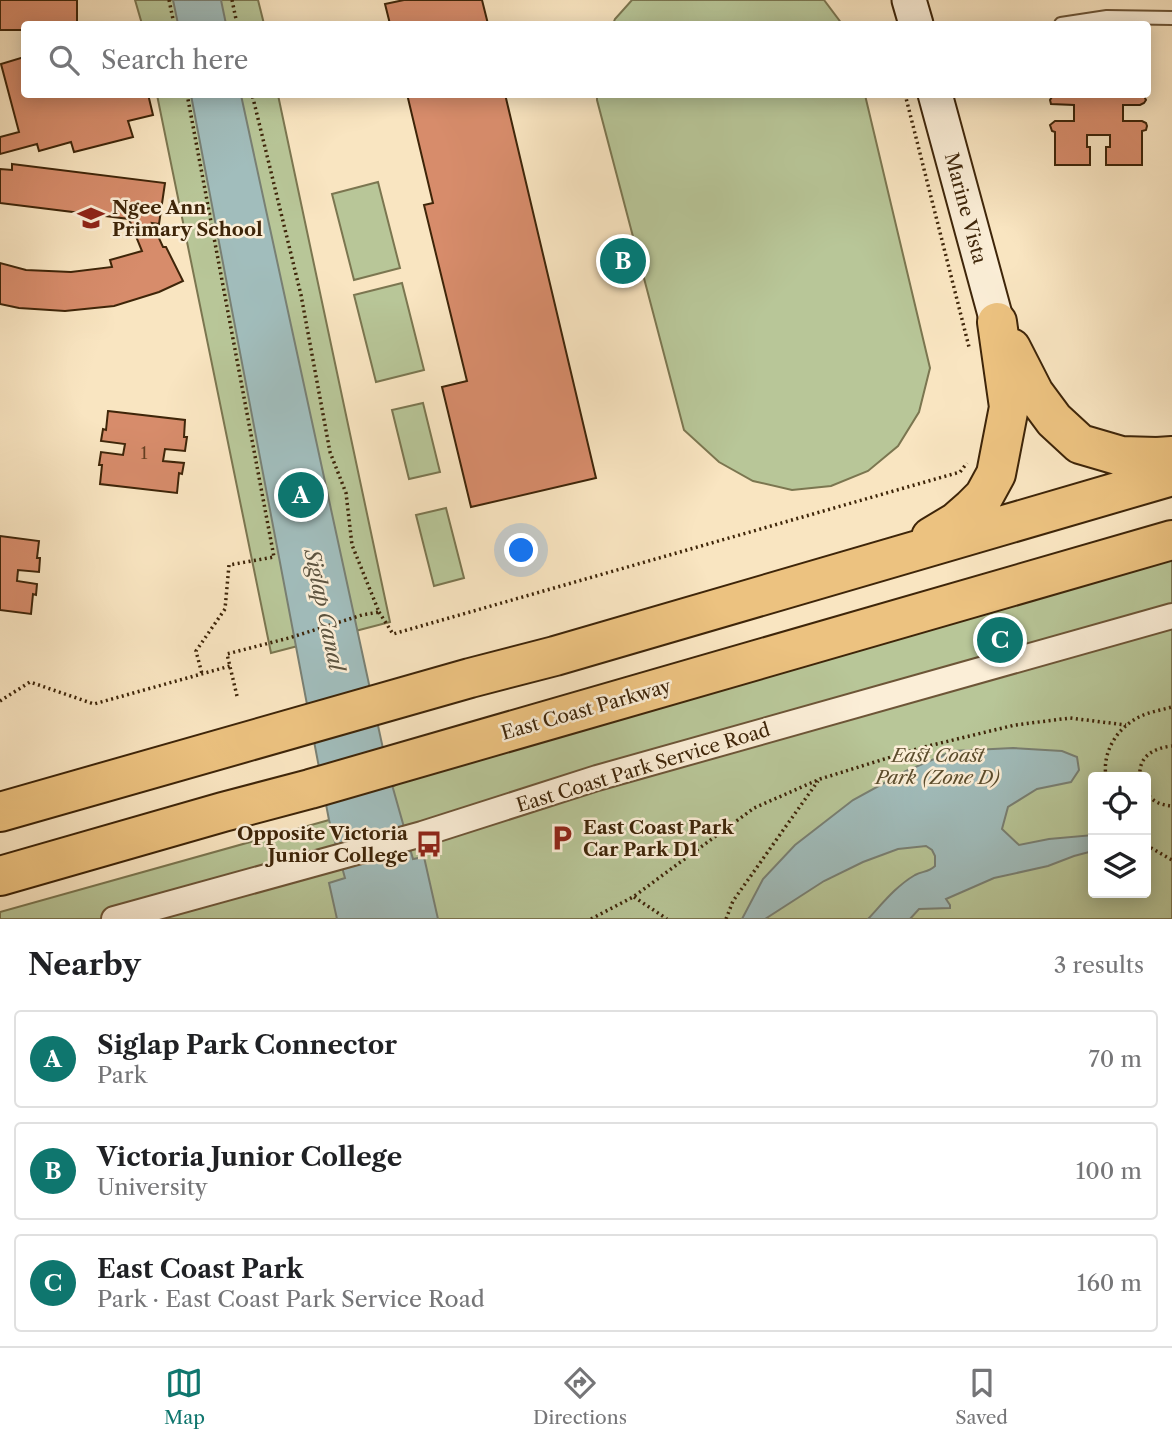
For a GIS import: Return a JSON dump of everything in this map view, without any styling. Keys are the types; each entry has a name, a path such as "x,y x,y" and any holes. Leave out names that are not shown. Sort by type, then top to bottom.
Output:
{"highway":[{"path":"997,322 1034,393 1054,420 1080,444 1121,456 1172,456"},
{"path":"902,555 956,522 984,496 996,474 1009,407 997,322"},
{"path":"0,812 387,701 555,656 1172,476"},
{"name":"East Coast Parkway","path":"0,876 402,763 1172,540"}],"street":[{"path":"909,0 915,21"},
{"name":"Marine Vista","path":"936,98 997,322"},
{"name":"East Coast Park Service Road","path":"114,919 422,834 610,775 1172,616"}],"lane":[{"path":"1081,21 1107,17 1172,18"}],"path":[{"path":"169,0 173,21"},
{"path":"232,0 236,21"},
{"path":"188,98 274,557 229,565 225,609 196,651 202,674"},
{"path":"253,98 300,295 330,452 346,494 352,545 379,612 393,634 960,472 967,463"},
{"path":"906,98 971,355"},
{"path":"237,696 227,654 379,612"},
{"path":"0,701 30,682 94,704 230,666"},
{"path":"1106,772 1107,756 1114,739 1126,725 1141,715 1172,707"},
{"path":"591,919 633,897 754,808 820,779 920,748 1015,725 1070,718 1126,725"},
{"path":"1140,772 1147,756 1156,748 1172,746"},
{"path":"726,919 733,901 820,779"},
{"path":"1151,798 1161,805 1172,806"},
{"path":"1151,848 1172,860"},
{"path":"633,897 667,919"}],"green space":[{"path":"135,0 258,0 263,21 141,21"},
{"path":"632,0 824,0 840,21 614,21"},
{"path":"158,98 279,98 390,622 271,653"},
{"path":"866,98 930,368 919,412 898,446 868,471 831,486 792,490 753,481 719,462 684,430 597,100"},
{"path":"378,182 400,268 354,280 332,194"},
{"path":"402,283 424,370 376,382 354,295"},
{"path":"423,403 440,472 409,479 392,410"},
{"path":"446,508 464,578 434,586 416,515"},
{"name":"East Coast Park (Zone D)","path":"1172,541 1172,919 0,919 0,912 329,820 483,739"}],"water":[{"path":"173,0 221,0 225,21 177,21"},
{"name":"Siglap Canal","path":"192,98 242,98 387,767 413,859 424,857 438,919 337,919 329,883 345,878 329,820"},
{"path":"1013,748 1062,751 1077,757 1079,770 1071,782 1037,789 1008,807 1002,829 1019,845 1088,835 1088,852 1048,866 994,878 946,899 950,908 919,909 910,919 868,919 902,884 935,866 935,856 926,846 898,849 824,881 765,919 742,919 763,879 795,845 853,800 906,771 953,751"}],"building":[{"path":"0,0 77,0 77,21 21,21 21,30 0,30"},
{"path":"404,0 482,0 487,21 389,21 385,4"},
{"path":"21,58 21,98 149,98 153,115 128,121 133,137 74,152 71,142 39,151 37,144 0,154 0,137 19,132 1,64"},
{"path":"408,98 506,98 596,478 471,507 442,387 467,381 424,205 433,203"},
{"path":"1145,98 1140,105 1123,105 1123,121 1142,121 1147,126 1146,130 1142,131 1142,165 1106,165 1106,147 1110,147 1110,135 1087,135 1090,165 1055,165 1055,132 1050,125 1055,121 1074,121 1074,105 1051,104 1050,100"},
{"path":"12,164 165,183 159,224 152,223 183,281 159,292 114,306 65,311 0,304 0,263 26,270 71,272 112,267 110,260 142,251 129,219 0,203 0,169 12,170"},
{"path":"108,411 185,420 185,451 165,449 163,461 184,463 182,474 179,473 177,493 100,484 101,452 123,455 125,444 101,441 103,429 106,430"},
{"path":"0,536 39,541 39,572 18,570 17,581 37,584 31,614 0,610"}],"place":[{"name":"Ngee Ann Primary School","path":"91,218"},
{"name":"Victoria Junior College","path":"623,261"},
{"name":"Siglap Park Connector","path":"301,495"},
{"name":"East Coast Park","path":"1000,640"},
{"name":"East Coast Park Car Park D1","path":"562,838"},
{"name":"Opposite Victoria Junior College","path":"429,844"}]}
